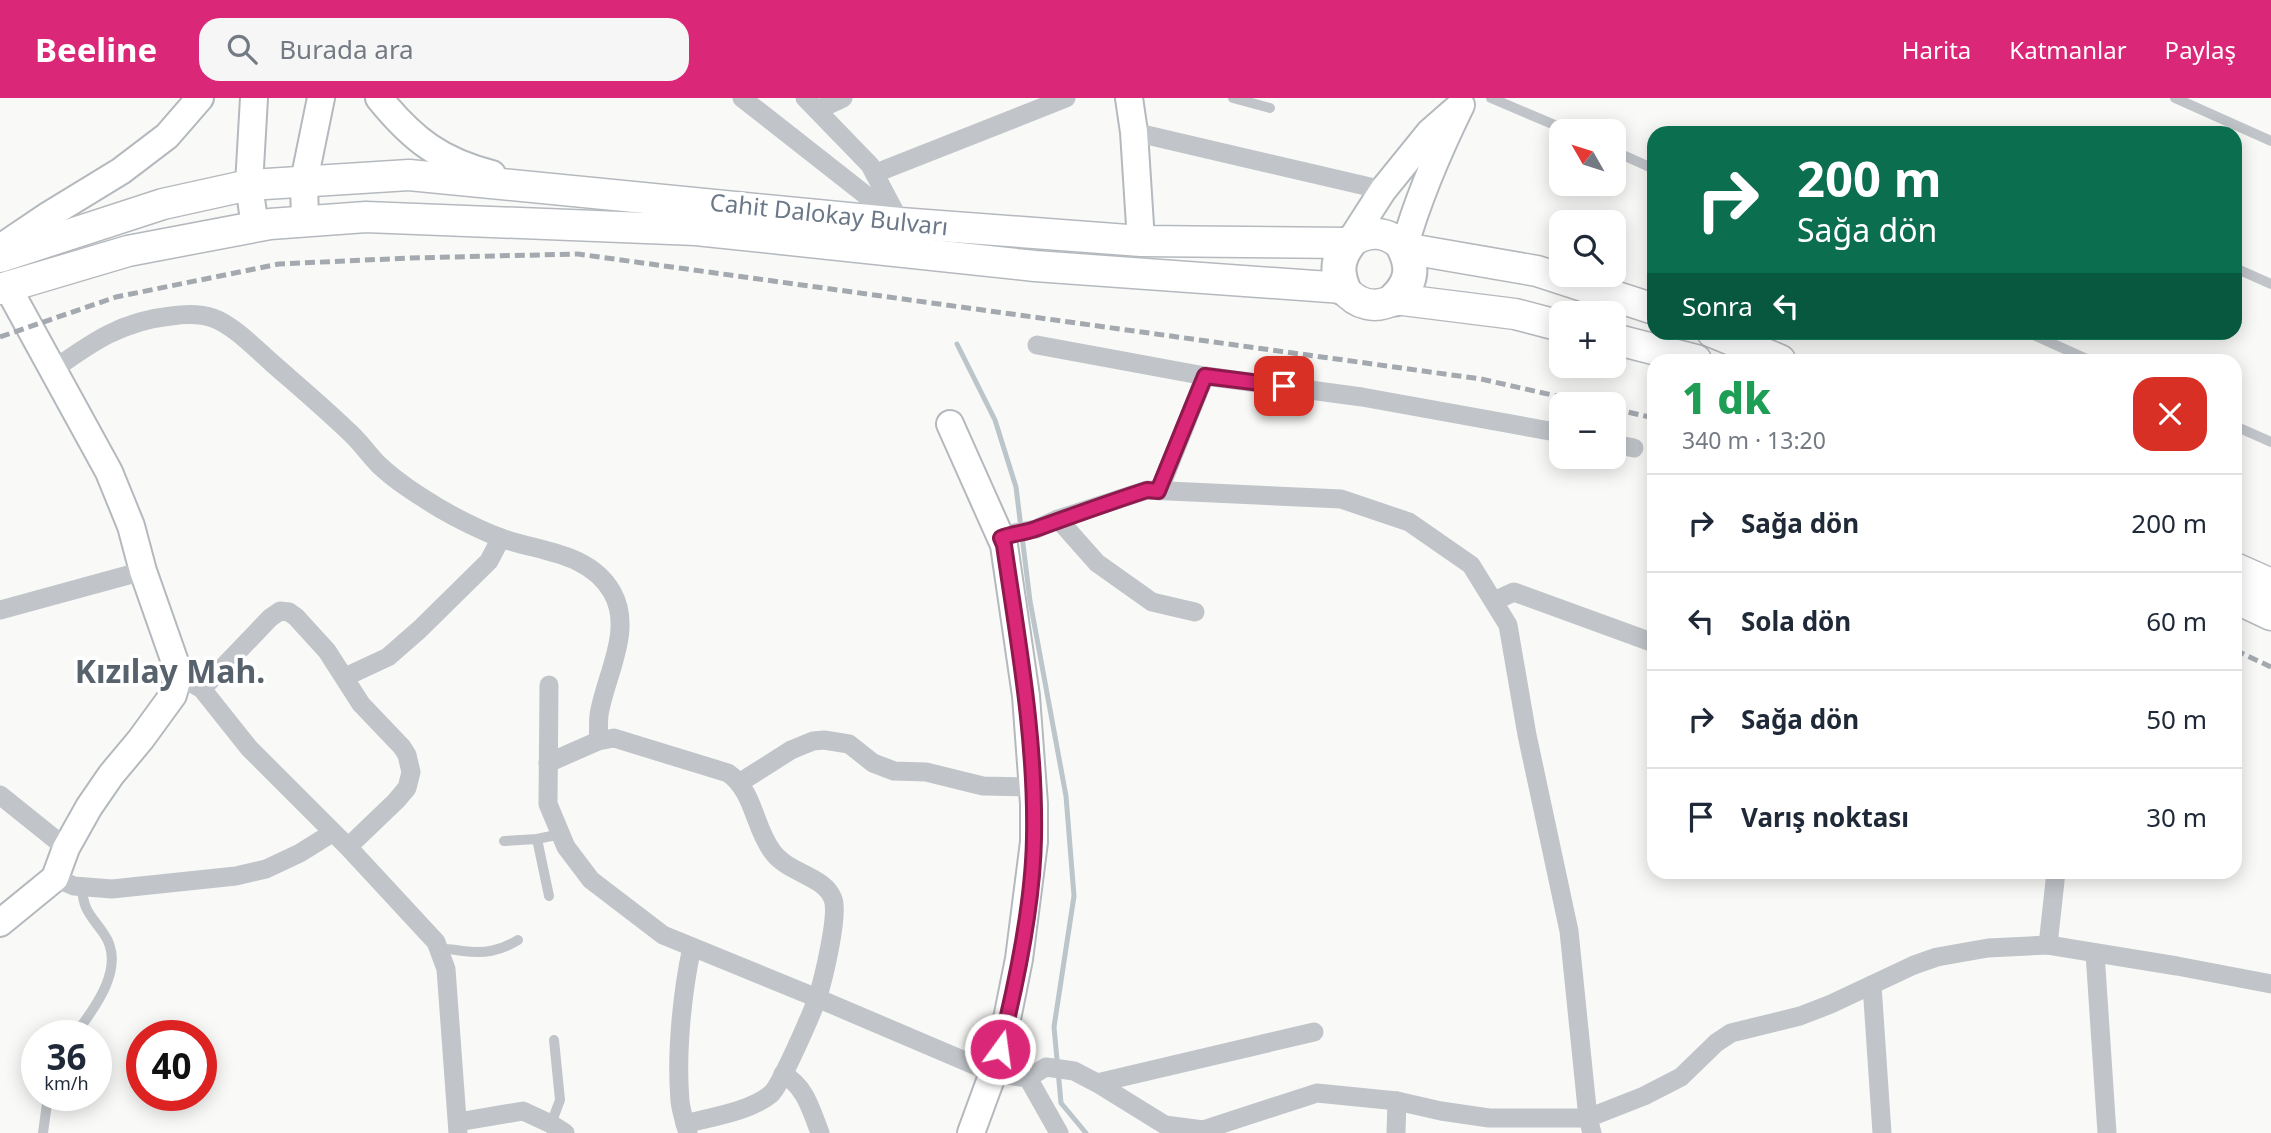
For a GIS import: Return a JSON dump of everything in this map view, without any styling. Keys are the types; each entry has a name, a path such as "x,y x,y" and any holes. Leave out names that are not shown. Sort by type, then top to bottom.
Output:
{"highway":[{"path":"1343,288 1338,264 1349,243"},
{"path":"1395,299 1409,281 1411,269 1404,248"}],"main road":[{"name":"Cahit Dalokay Bulvarı","path":"0,257 163,204 249,185 409,175 900,223 1141,241 1349,243 1358,237 1377,233 1387,235 1404,248 1537,271 1647,307"},
{"name":"Cahit Dalokay Bulvarı","path":"4,287 128,251 255,227 366,217 696,230 1034,267 1343,288 1359,302 1368,305 1387,303 1395,299 1515,314 1549,323"},
{"path":"1731,340 1765,354"},
{"path":"1626,342 1673,354"},
{"path":"2242,571 2271,584"},
{"path":"2242,601 2271,615"}],"street":[{"path":"0,248 121,171 167,136 200,98"},
{"path":"254,98 249,185 255,227"},
{"path":"305,222 304,181 321,98"},
{"path":"379,98 398,121 426,146 464,167 542,187"},
{"path":"742,98 900,223"},
{"path":"811,104 842,98"},
{"path":"876,173 1066,98"},
{"path":"1129,98 1134,132 1141,241"},
{"path":"1349,243 1383,190 1430,132 1463,102"},
{"path":"1404,248 1414,210 1463,102"},
{"path":"811,104 876,173 900,223"},
{"path":"1134,132 1383,190"},
{"path":"4,287 109,471 131,526 143,571 176,665 189,685 431,934 441,950 446,969 458,1127 523,1111 558,1129"},
{"path":"53,370 86,345 121,327 152,318 189,314 214,318 271,362 407,487 453,516 501,538 579,561 600,575 618,606 620,628 599,715 598,741"},
{"path":"1037,345 1205,376 1362,397 1549,431"},
{"path":"1158,491 1205,376"},
{"path":"950,424 1008,535 1004,545 1026,696 1033,787 1034,842 1027,906 1006,1024 993,1073 971,1133"},
{"path":"1626,446 1634,448"},
{"path":"1008,535 1036,529 1058,519 1147,490 1341,499 1409,522 1471,565 1508,625 1527,734 1569,930 1590,1126"},
{"path":"1058,519 1097,563 1152,602 1195,612"},
{"path":"345,677 388,657 420,629 489,561 501,538"},
{"path":"0,610 143,571"},
{"path":"1494,601 1514,592 1647,640"},
{"path":"0,923 55,878 66,848 111,775 173,695 280,611 289,612 296,617 327,651 361,704 407,755 411,772 407,788 348,847"},
{"path":"548,685 548,803 566,847 591,880 663,936 993,1073 1028,1078 1046,1067 1074,1071 1165,1125 1203,1130 1317,1093 1396,1101 1489,1118 1590,1126 1681,1077 1716,1043 1731,1033 1801,1016 1937,957 1988,948 2048,945 2271,984"},
{"path":"548,763 598,741 614,738 728,773 739,783 751,803 772,852 793,870 820,882 830,892 835,903 834,925 817,998 773,1093 758,1104 687,1128 680,1103 680,1057 685,977 692,947"},
{"path":"739,783 791,750 813,741 824,740 849,744 873,763 894,771 926,772 982,786 1033,787"},
{"path":"0,795 66,848"},
{"path":"55,878 74,886 112,889 252,873 299,853 332,833"},
{"path":"2048,945 2055,879"},
{"path":"2095,953 2107,1133"},
{"path":"1871,985 1882,1133"},
{"path":"1097,1083 1314,1032"},
{"path":"783,1074 794,1081 804,1093 820,1133"},
{"path":"1028,1078 1059,1133"},
{"path":"1396,1101 1396,1133"}],"lane":[{"path":"1233,98 1270,108"},
{"path":"1491,98 1549,123"},
{"path":"2175,98 2238,126"},
{"path":"2242,128 2271,141"},
{"path":"1626,156 1647,166"},
{"path":"2242,271 2271,284"},
{"path":"2045,340 2076,354"},
{"path":"2242,429 2271,442"},
{"path":"504,841 561,834"},
{"path":"537,839 549,896"},
{"path":"82,887 82,901 87,912 109,943 112,965 103,990 85,1020"},
{"path":"441,950 449,948 482,953 498,950 518,940"},
{"path":"554,1040 560,1100 558,1129"},
{"path":"43,1133 46,1111"}],"waterway":[{"path":"957,344 995,420 1016,487 1030,601 1066,796 1074,896 1054,1027 1061,1103 1086,1133"}],"railway":[{"path":"0,337 116,297 279,264 578,254 1481,379 1549,394"},
{"path":"1626,412 1647,416"},
{"path":"2242,653 2271,667"}],"district":[{"name":"Kızılay Mah.","path":"170,672"}],"route":[{"path":"1000,1049 1019,959 1034,842 1026,696 1001,538 1036,529 1058,519 1147,490 1158,491 1205,376 1284,386"}]}
